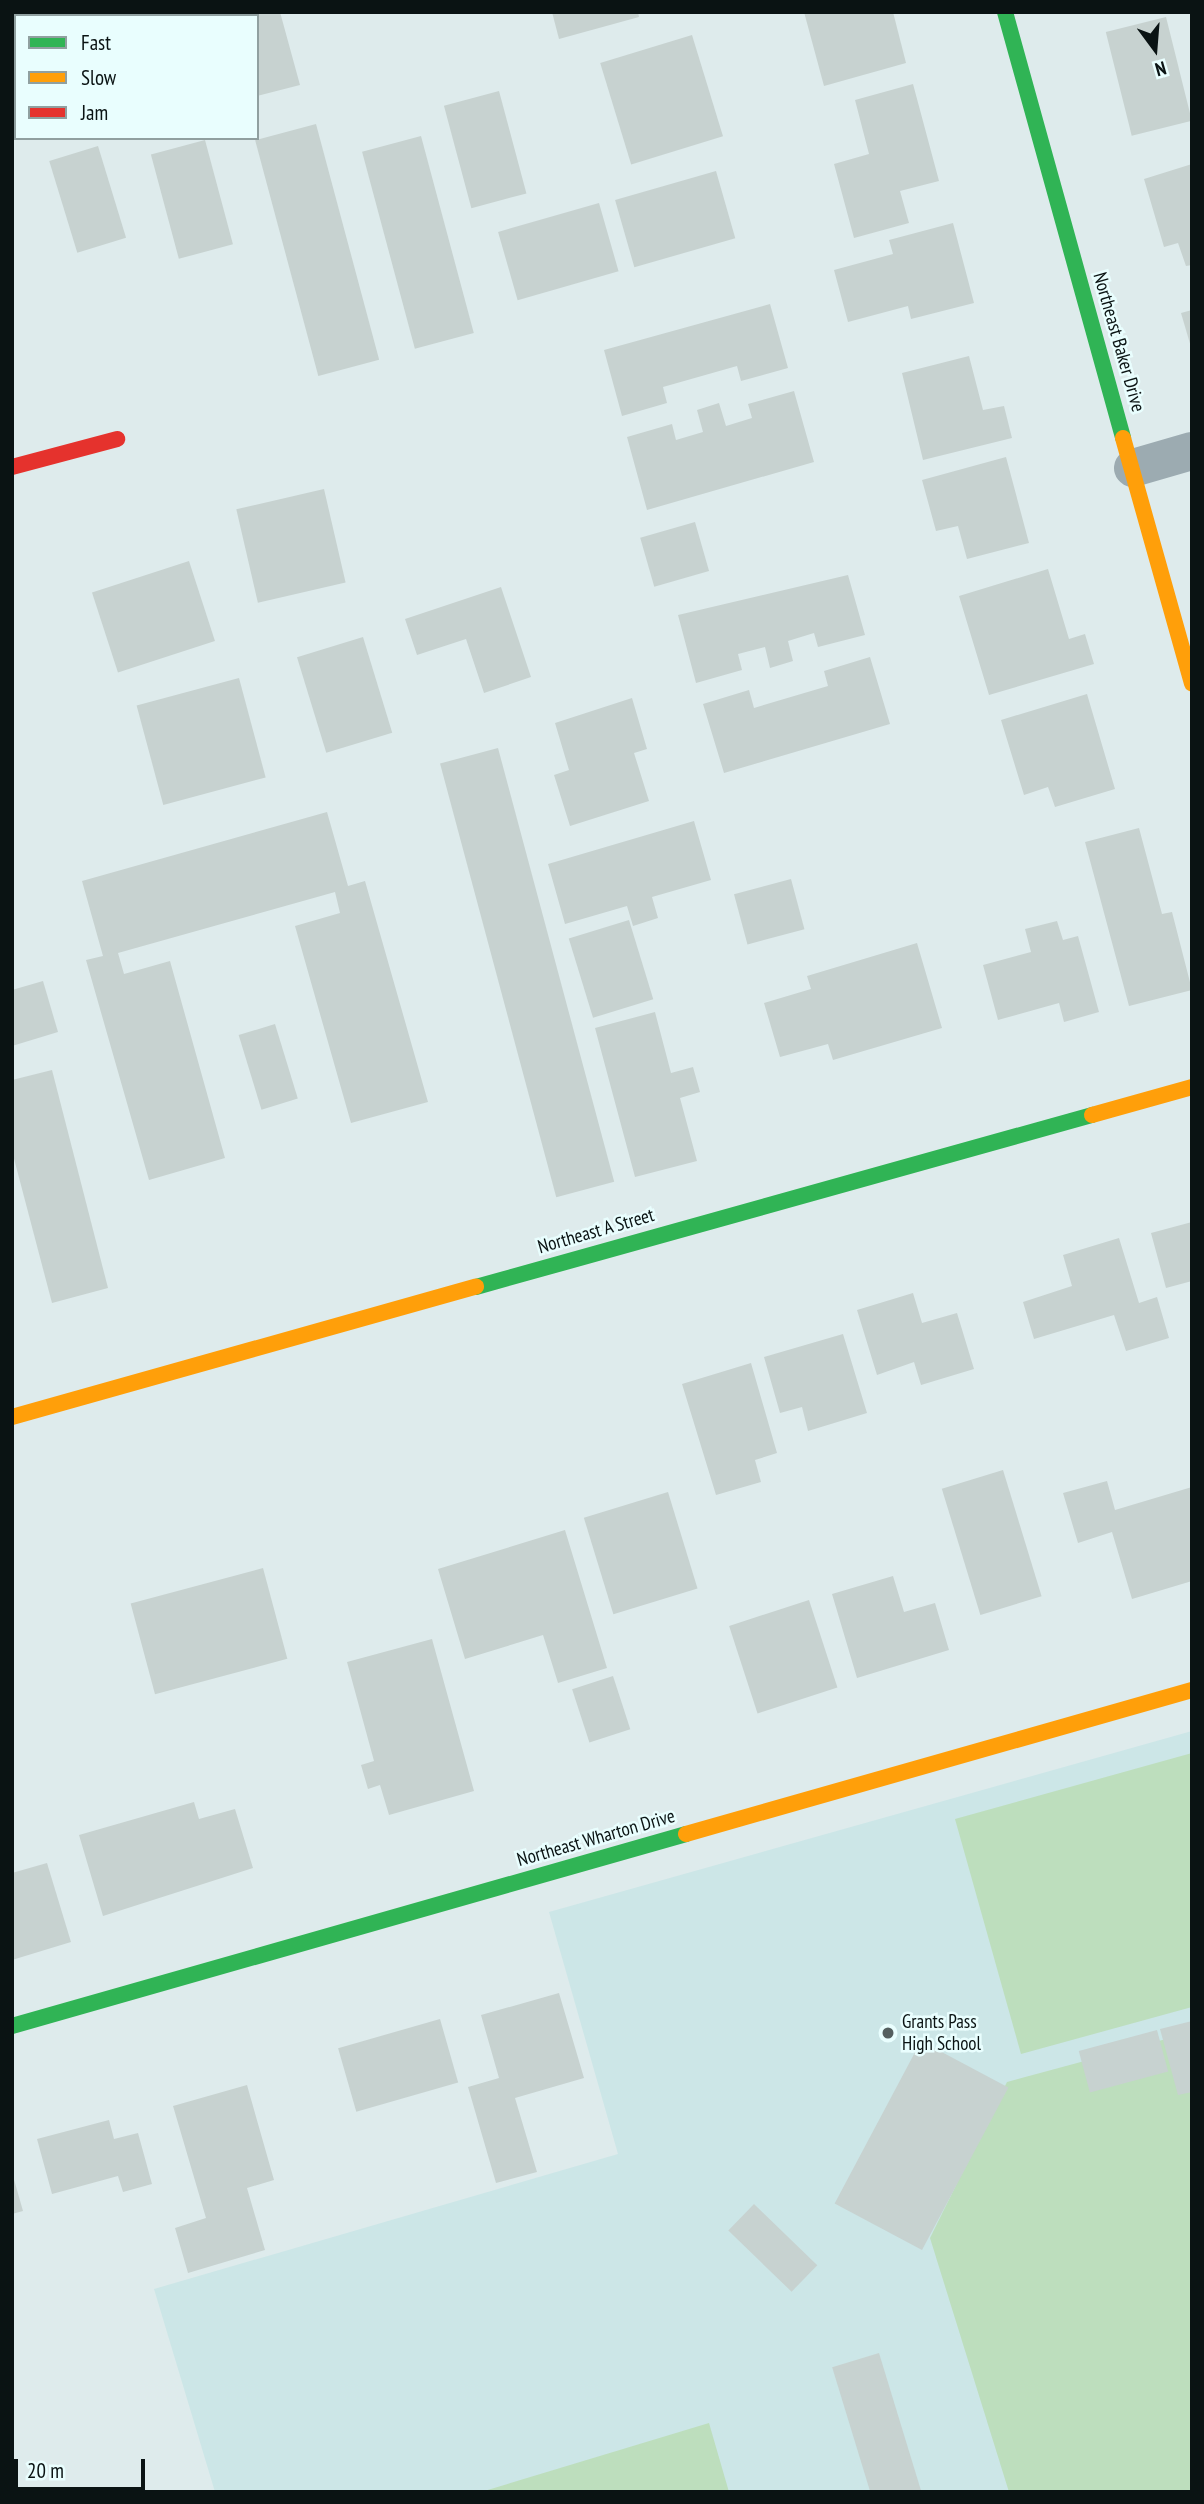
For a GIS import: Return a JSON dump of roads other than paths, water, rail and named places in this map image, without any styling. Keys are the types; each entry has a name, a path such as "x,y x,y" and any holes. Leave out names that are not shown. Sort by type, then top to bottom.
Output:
{"street":[{"name":"Northeast Baker Drive","path":"1005,12 1192,684"},
{"path":"12,467 117,439"},
{"path":"1133,468 1192,451"},
{"name":"Northeast A Street","path":"12,1416 1192,1087"},
{"name":"Northeast Wharton Drive","path":"12,2026 1192,1690"}],"place":[{"name":"Grants Pass High School","path":"888,2033"}]}
